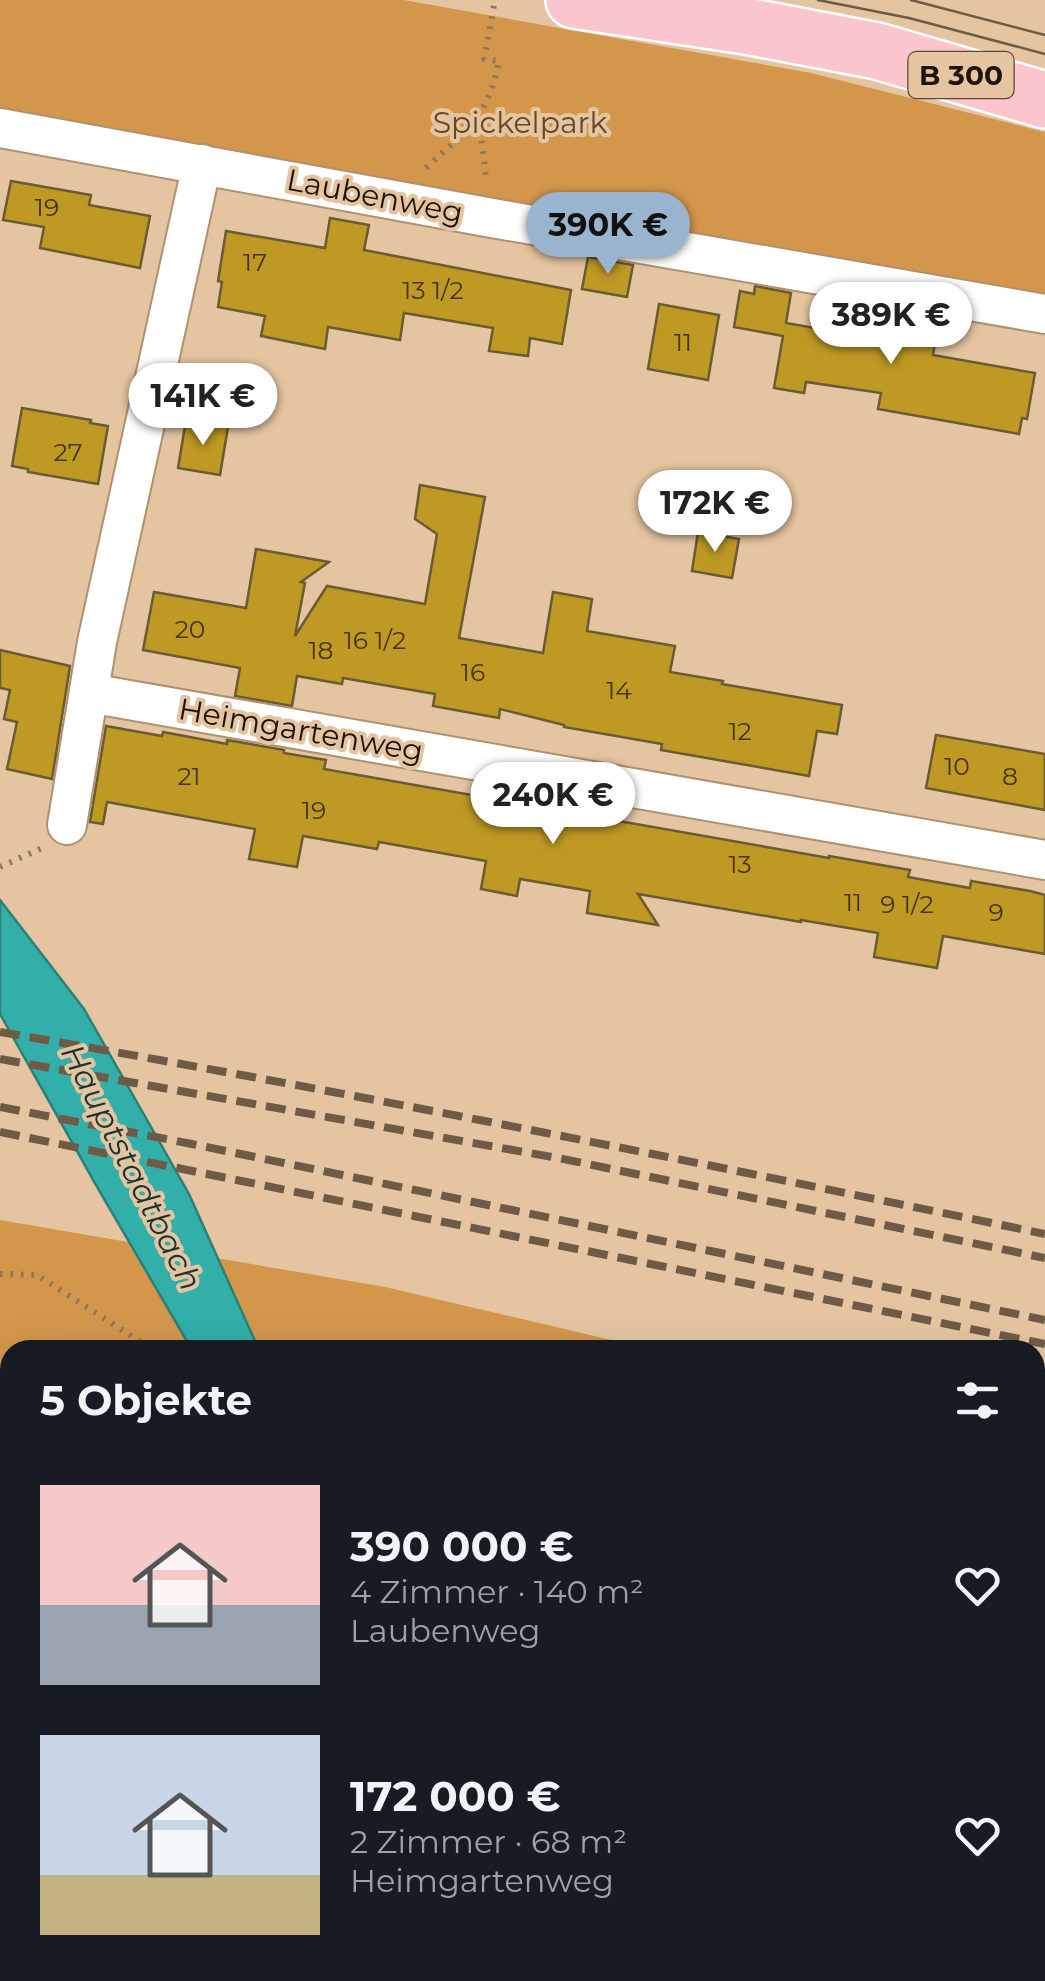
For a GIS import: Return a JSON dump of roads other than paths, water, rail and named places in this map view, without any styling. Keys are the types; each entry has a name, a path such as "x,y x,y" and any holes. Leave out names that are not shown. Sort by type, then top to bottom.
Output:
{"main road":[{"name":"B 300","path":"574,0 746,26 877,52 1045,100"}],"street":[{"name":"Laubenweg","path":"0,128 1045,314"},
{"path":"68,825 98,642 202,164"},
{"name":"Heimgartenweg","path":"88,693 1045,860"}],"water":[{"name":"Hauptstadtbach","path":"0,900 84,1009 189,1194 255,1340 186,1340 0,1014"}],"tram line":[{"path":"818,0 909,18 1045,54"},
{"path":"911,0 1045,35"}],"railway":[{"path":"0,1032 523,1128 1045,1234"},
{"path":"0,1059 558,1158 1045,1258"},
{"path":"0,1107 1045,1320"},
{"path":"0,1132 1025,1340"}],"park label":[{"name":"Spickelpark","path":"520,122"}]}
